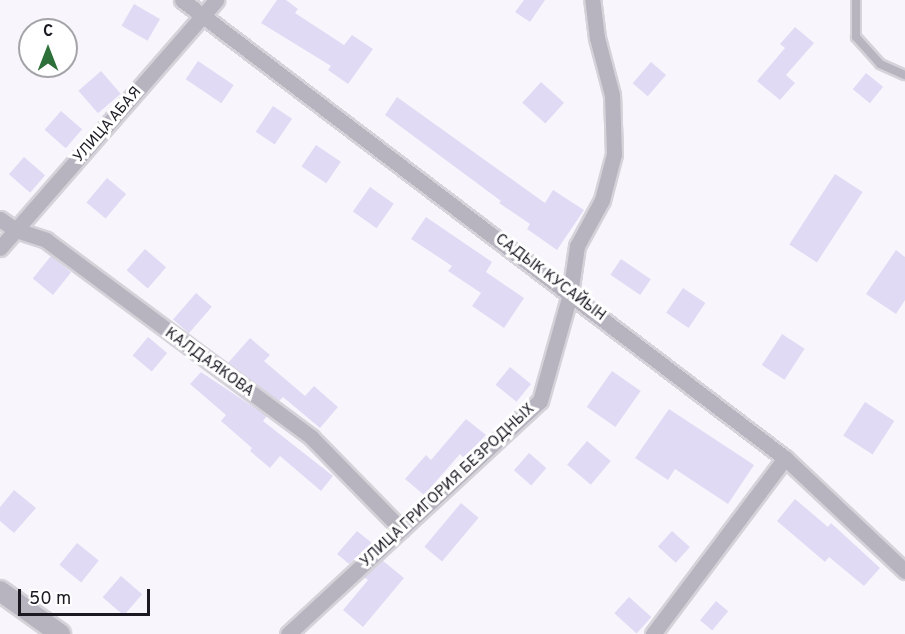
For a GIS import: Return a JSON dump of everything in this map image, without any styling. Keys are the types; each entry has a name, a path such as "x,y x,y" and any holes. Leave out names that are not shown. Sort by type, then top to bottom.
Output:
{"street":[{"name":"САДЫК КУСАЙЫН","path":"182,0 785,458 905,571"},
{"name":"УЛИЦА АБАЯ","path":"0,248 216,0"},
{"name":"УЛИЦА ГРИГОРИЯ БЕЗРОДНЫХ","path":"288,634 540,401 570,294 576,246 602,200 614,154 612,95 597,38 592,0"},
{"name":"КАЛДАЯКОВА","path":"0,219 16,230 46,240 310,438 401,529"},
{"path":"653,634 785,458"},
{"path":"0,591 60,634"}],"lane":[{"path":"856,0 856,37 880,64 905,75"}],"building":[{"path":"277,0 286,0 298,9 295,13 344,45 352,35 373,49 348,84 328,70 331,66 261,23"},
{"path":"524,0 545,0 530,22 515,12"},
{"path":"134,4 160,19 147,41 122,26"},
{"path":"795,27 814,43 786,75 795,83 780,100 757,81 785,48 780,44"},
{"path":"198,61 234,85 221,103 186,79"},
{"path":"651,62 666,75 648,96 633,83"},
{"path":"101,71 121,94 98,113 78,91"},
{"path":"866,73 883,87 870,103 853,89"},
{"path":"541,82 564,103 545,124 522,103"},
{"path":"397,97 545,203 553,190 584,210 557,250 527,229 530,224 499,203 501,201 385,115"},
{"path":"273,106 292,119 275,145 256,132"},
{"path":"61,111 82,129 66,148 45,130"},
{"path":"316,145 341,162 326,183 301,167"},
{"path":"24,157 45,175 30,193 9,174"},
{"path":"835,174 863,192 817,262 789,244"},
{"path":"107,178 126,194 106,219 86,203"},
{"path":"370,187 394,204 377,228 353,212"},
{"path":"426,217 492,262 486,272 524,298 504,328 472,306 481,293 448,271 452,266 411,239"},
{"path":"145,249 166,267 148,289 127,270"},
{"path":"896,250 905,257 905,300 896,314 866,294"},
{"path":"51,256 71,272 53,295 33,279"},
{"path":"621,259 651,279 640,295 610,275"},
{"path":"683,288 705,303 689,328 666,313"},
{"path":"196,293 212,307 189,333 173,319"},
{"path":"782,334 805,349 784,380 762,365"},
{"path":"148,337 167,353 152,371 133,355"},
{"path":"250,338 270,355 264,361 305,396 314,386 338,407 320,428 283,397 279,401 228,363"},
{"path":"510,367 531,384 517,402 496,385"},
{"path":"612,371 641,391 615,427 587,407"},
{"path":"201,372 267,416 263,421 333,476 321,491 280,456 270,468 250,451 252,448 221,421 226,415 190,384"},
{"path":"865,402 894,421 873,455 843,436"},
{"path":"669,409 754,465 728,504 675,469 668,480 635,458"},
{"path":"466,419 486,435 464,458 460,454 424,495 405,479 426,455 431,460"},
{"path":"587,441 611,461 591,485 567,465"},
{"path":"529,453 546,468 531,485 514,470"},
{"path":"14,490 36,508 14,533 0,521 0,507"},
{"path":"795,499 828,527 831,523 880,568 864,586 829,557 825,562 777,521"},
{"path":"461,503 479,518 442,561 424,547"},
{"path":"357,531 372,543 349,564 337,554"},
{"path":"672,531 690,547 676,563 658,547"},
{"path":"77,543 99,561 81,582 59,565"},
{"path":"382,560 404,578 363,627 343,610 368,580 364,577"},
{"path":"121,576 142,594 124,616 103,597"},
{"path":"629,597 651,617 637,633 614,613"},
{"path":"716,601 728,611 712,630 700,620"}]}
